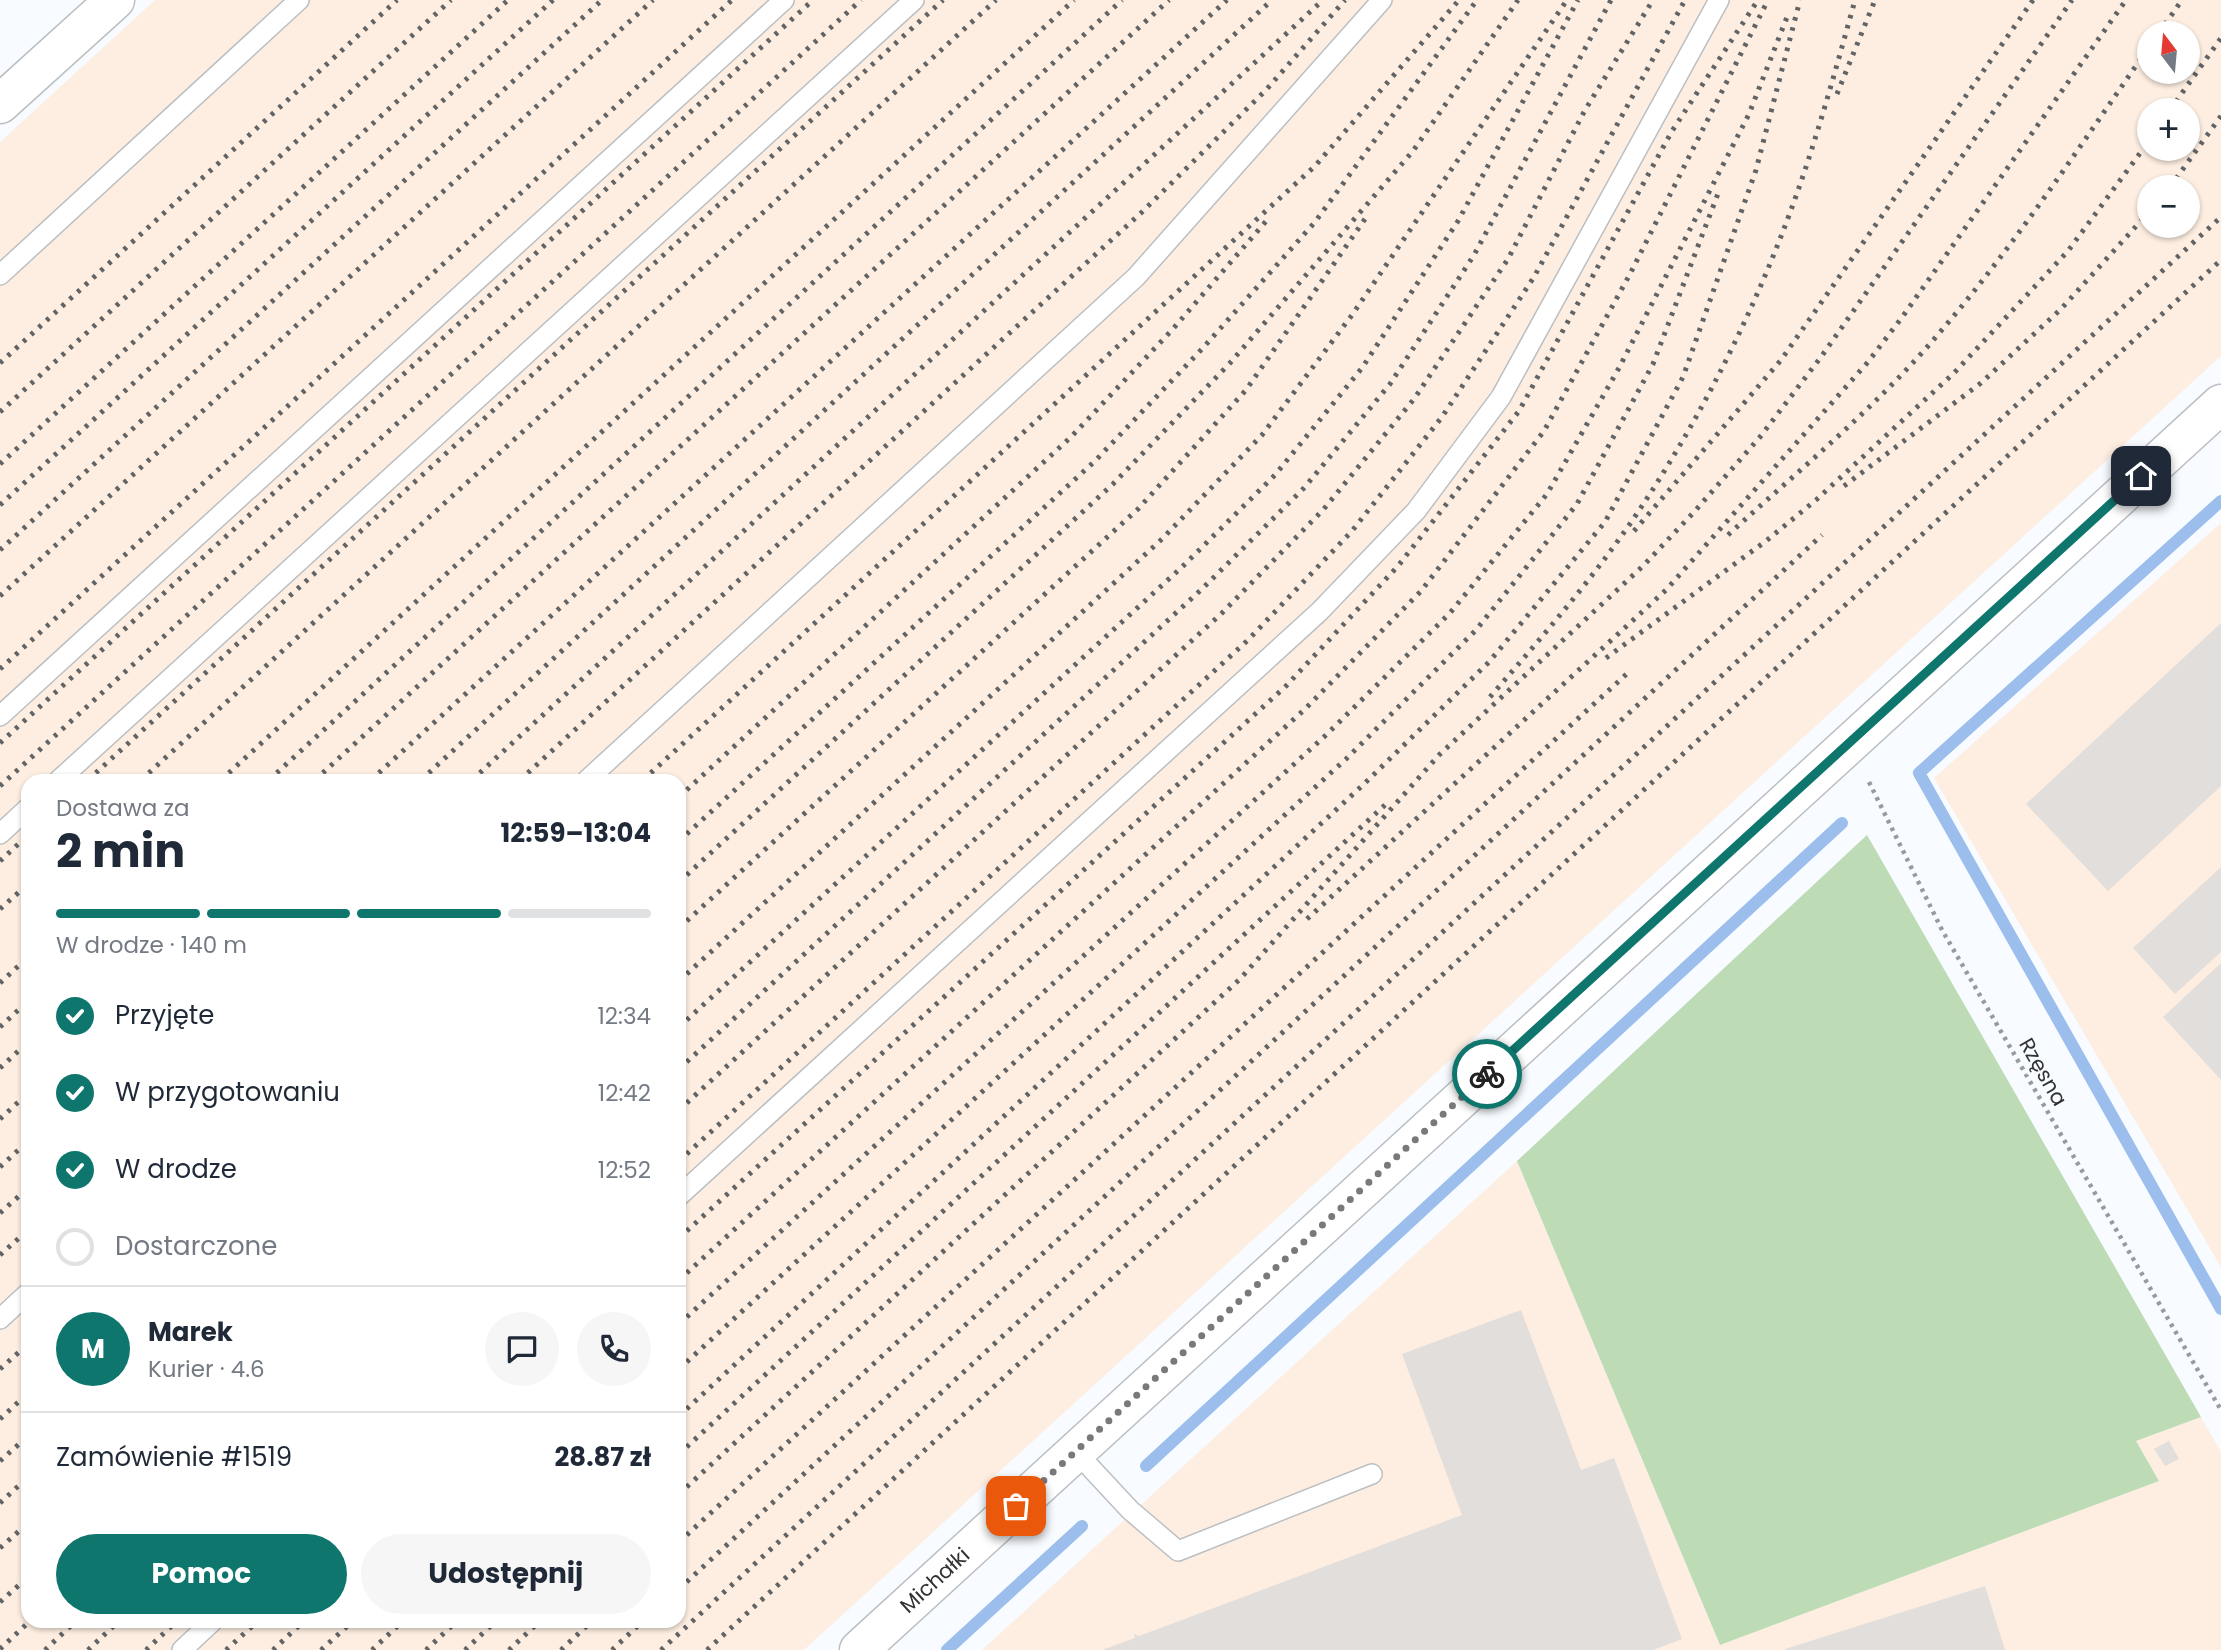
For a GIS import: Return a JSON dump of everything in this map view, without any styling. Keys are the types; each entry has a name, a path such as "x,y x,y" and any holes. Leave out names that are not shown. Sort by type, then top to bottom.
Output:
{"street":[{"path":"0,104 115,0"},
{"name":"Michałki","path":"859,1650 2221,404"}],"lane":[{"path":"0,275 299,0"},
{"path":"0,716 784,0"},
{"path":"65,774 914,0"},
{"path":"594,774 1136,277 1382,0"},
{"path":"686,1190 1320,611 1416,511 1501,397 1719,0"},
{"path":"0,834 21,814"},
{"path":"0,1319 21,1300"},
{"path":"1076,1451 1130,1510 1178,1551 1372,1474"},
{"path":"182,1650 205,1628"}],"path":[{"name":"Rzęsna","path":"1843,748 1874,787 1942,930 2221,1410"}],"shaded area":[{"path":"155,0 2221,0 2221,356 804,1650 0,1650 0,142"},
{"path":"2221,523 2221,1267 1934,778"},
{"path":"1517,1161 1720,1645 2159,1481 2136,1441 2201,1417 2221,1452 2221,1650 982,1650"}],"green space":[{"path":"1867,835 2201,1417 2136,1441 2159,1481 1720,1645 1517,1161"}],"building":[{"path":"2221,623 2221,786 2108,891 2026,804"},
{"path":"2221,867 2221,952 2175,994 2133,948"},
{"path":"2221,963 2221,1080 2163,1017"},
{"path":"1521,1310 1581,1470 1614,1458 1682,1639 1653,1650 1102,1650 1135,1638 1134,1634 1139,1636 1462,1515 1402,1354"},
{"path":"2169,1441 2179,1459 2165,1466 2154,1449"},
{"path":"1985,1586 2005,1650 1785,1650 1785,1649"}],"waterway":[{"path":"2221,501 1919,773 2221,1309"},
{"path":"1146,1466 1842,823"},
{"path":"947,1650 1082,1526"}],"railway":[{"path":"0,363 397,0"},
{"path":"0,412 451,0"},
{"path":"0,464 508,0"},
{"path":"0,505 553,0"},
{"path":"0,550 602,0"},
{"path":"0,596 653,0"},
{"path":"0,669 732,0"},
{"path":"0,743 813,0"},
{"path":"0,786 861,0"},
{"path":"95,774 943,0"},
{"path":"148,774 996,0"},
{"path":"228,774 1074,0"},
{"path":"276,774 1122,0"},
{"path":"322,774 1169,0"},
{"path":"378,774 1227,0"},
{"path":"428,774 1272,0"},
{"path":"479,774 1323,0"},
{"path":"527,774 1142,212 1266,90 1345,0"},
{"path":"650,774 1315,166 1459,0"},
{"path":"686,835 1095,461 1202,349 1315,222 1477,0"},
{"path":"686,876 1113,484 1230,363 1413,151 1518,0"},
{"path":"686,975 1162,539 1262,435 1352,315 1567,0"},
{"path":"686,1021 1182,567 1275,475 1362,368 1458,221 1578,0"},
{"path":"686,1063 1203,588 1304,488 1390,384 1474,255 1611,0"},
{"path":"686,1104 1222,613 1323,510 1414,399 1508,259 1585,110 1653,0"},
{"path":"686,1155 1248,640 1352,531 1442,417 1534,277 1685,0"},
{"path":"686,1232 1286,686 1398,566 1519,411 1672,131 1758,0"},
{"path":"686,1274 1305,709 1421,591 1544,431 1630,274 1768,0"},
{"path":"686,1410 1364,784 1489,662 1605,522 1683,377 1756,170 1800,0"},
{"path":"1490,697 1566,608 1636,515 1686,434 1731,350 1771,262 1804,173 1855,0"},
{"path":"1837,94 1875,0"},
{"path":"1634,531 1781,360 2033,0"},
{"path":"686,1488 1240,979 1439,755 1643,566 1694,512 1760,437 1821,357 2072,0"},
{"path":"1307,919 1666,590 1868,362 2126,0"},
{"path":"2167,21 2182,0"},
{"path":"686,1318 1326,735 1450,613 1547,494 1619,368 1749,114 1789,12"},
{"path":"2178,98 2221,38"},
{"path":"1728,535 1861,415 1935,338 2019,232 2137,64"},
{"path":"2179,175 2221,116"},
{"path":"1606,658 1766,541 1816,500 1954,373 2068,251 2137,157"},
{"path":"686,1363 1346,759 1476,630 1577,504 1653,364 1719,191"},
{"path":"686,1627 2221,217"},
{"path":"686,791 1071,437 1172,330 1268,219"},
{"path":"686,922 1138,509 1246,390 1365,219"},
{"path":"1844,486 1981,383 2061,309 2137,225"},
{"path":"707,1650 2221,260"},
{"path":"686,1583 1822,535"},
{"path":"686,1536 1631,670"},
{"path":"686,1448 1385,805"},
{"path":"0,861 21,842"},
{"path":"0,909 21,890"},
{"path":"0,983 21,964"},
{"path":"0,1027 21,1008"},
{"path":"0,1068 21,1048"},
{"path":"0,1119 21,1100"},
{"path":"0,1167 21,1148"},
{"path":"0,1213 21,1194"},
{"path":"0,1255 21,1236"},
{"path":"0,1369 21,1350"},
{"path":"0,1419 21,1400"},
{"path":"0,1461 21,1442"},
{"path":"0,1503 21,1484"},
{"path":"0,1548 21,1529"},
{"path":"0,1602 21,1583"},
{"path":"0,1649 22,1628"},
{"path":"45,1650 68,1628"},
{"path":"88,1650 111,1628"},
{"path":"146,1650 169,1628"},
{"path":"226,1650 250,1628"},
{"path":"273,1650 296,1628"},
{"path":"321,1650 345,1628"},
{"path":"372,1650 395,1628"},
{"path":"426,1650 449,1628"},
{"path":"465,1650 488,1628"},
{"path":"509,1650 532,1628"},
{"path":"561,1650 584,1628"},
{"path":"612,1650 635,1628"},
{"path":"661,1650 685,1628"}],"way so far":[{"path":"1016,1506 1487,1074"}],"route":[{"path":"1487,1074 2141,476"}]}
